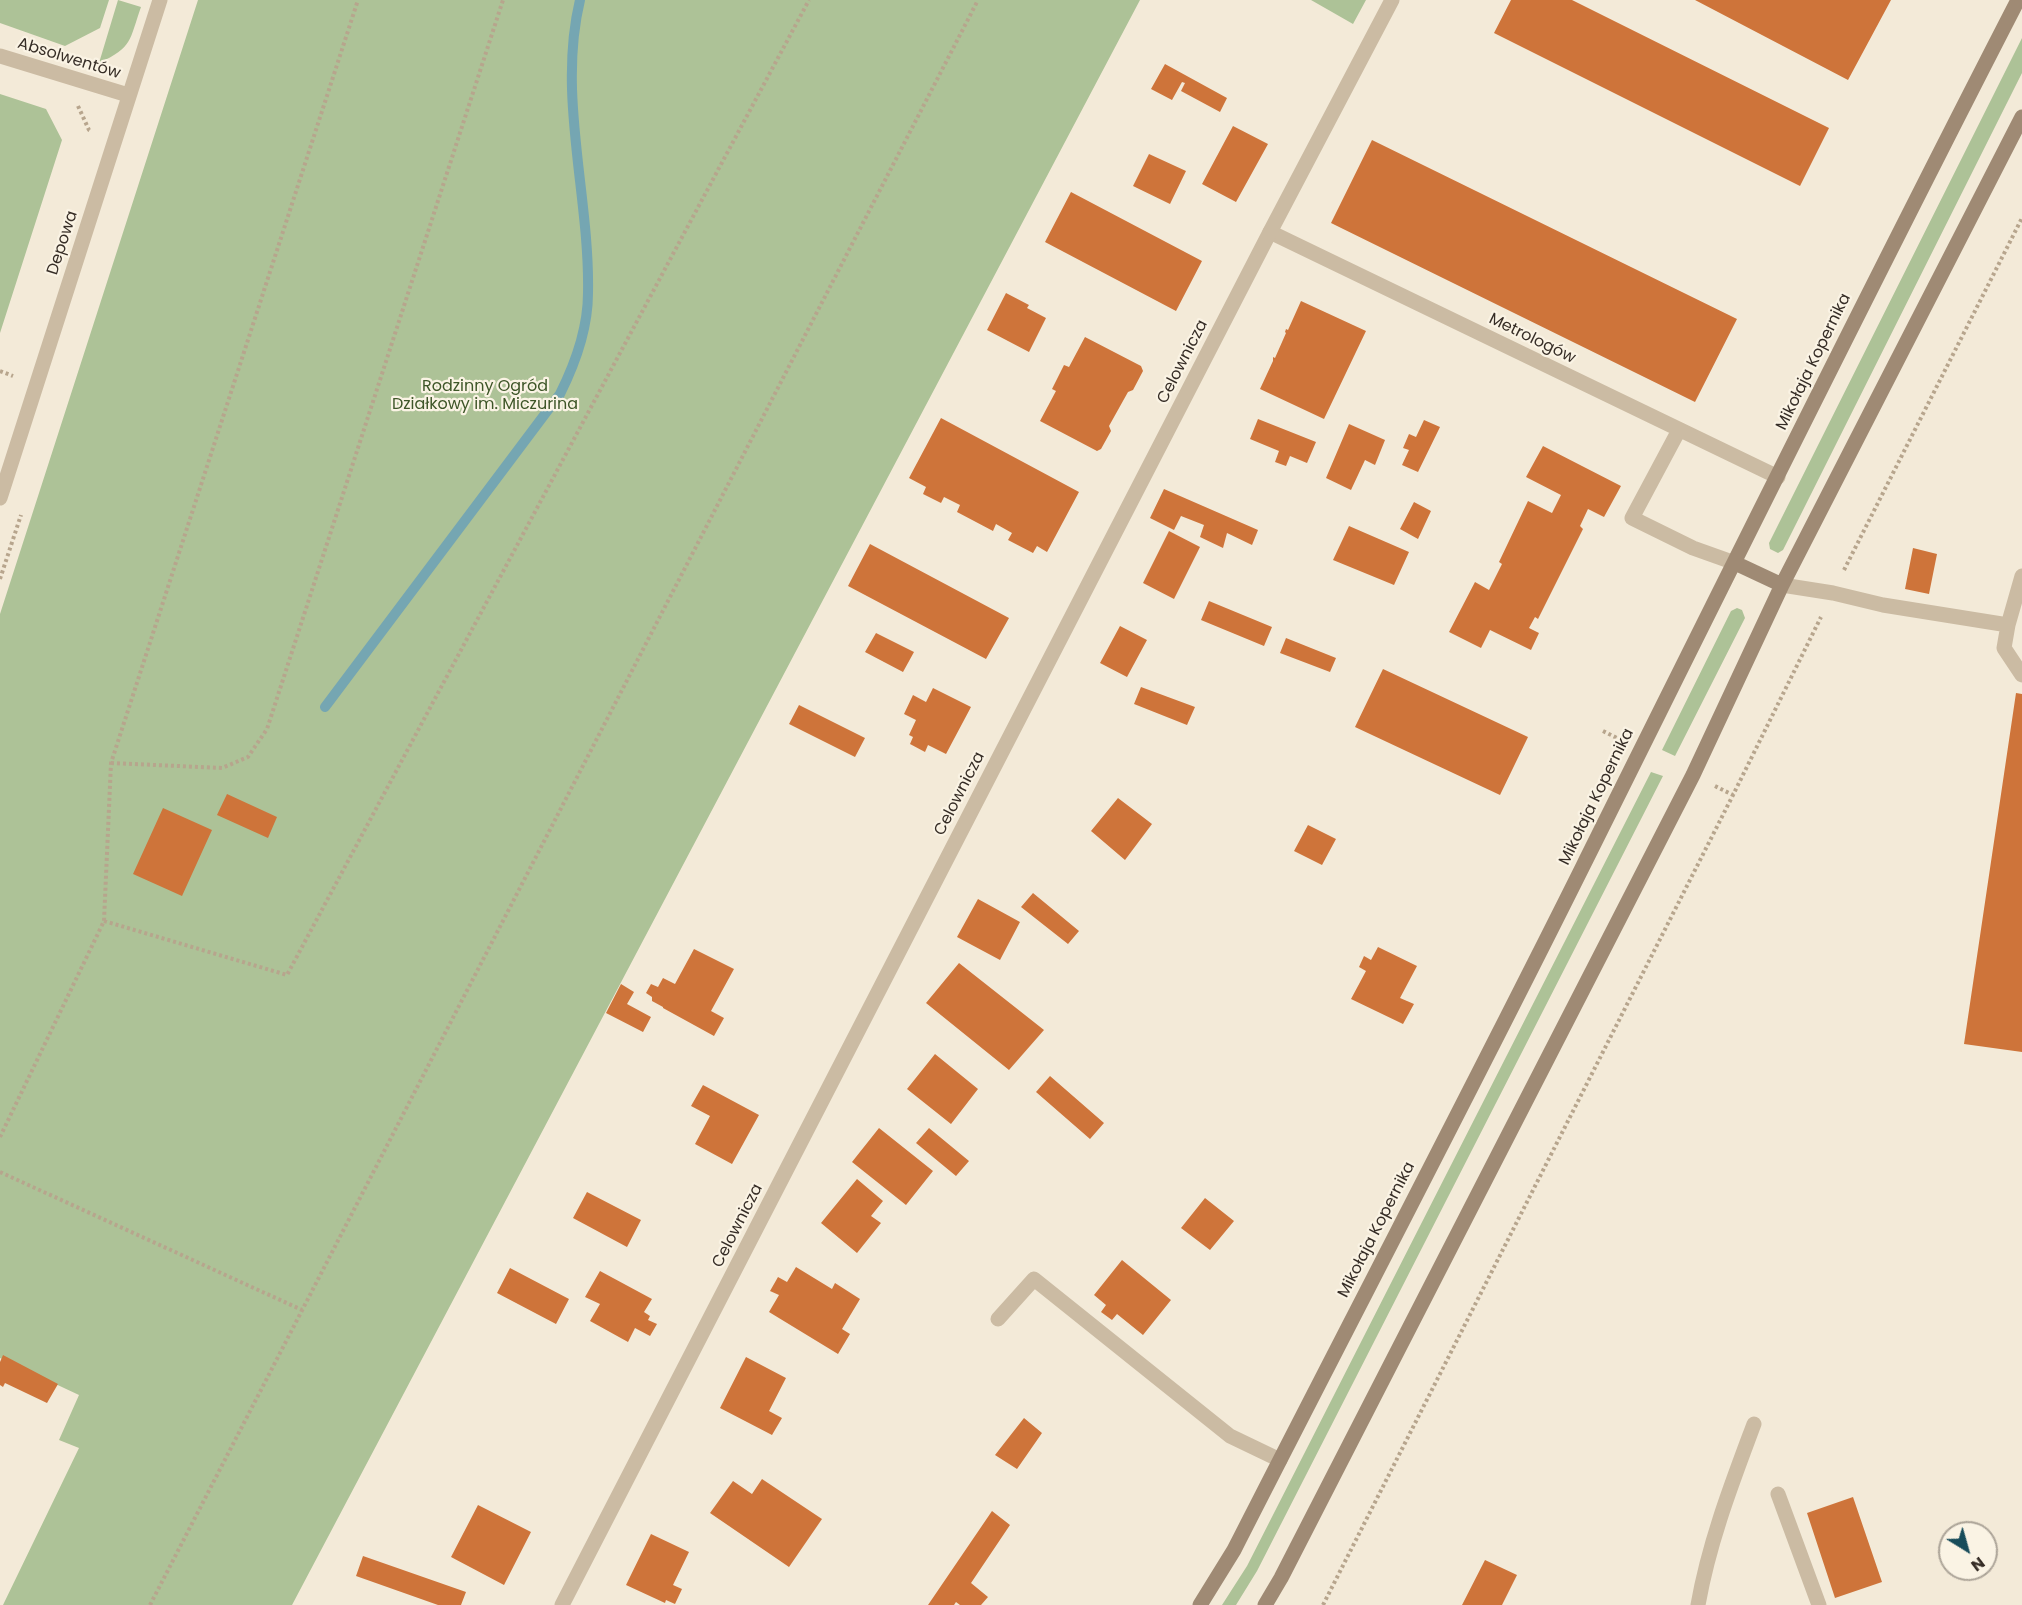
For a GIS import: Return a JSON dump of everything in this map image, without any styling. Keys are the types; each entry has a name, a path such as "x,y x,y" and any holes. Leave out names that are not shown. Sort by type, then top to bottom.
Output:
{"main road":[{"name":"Mikołaja Kopernika","path":"1200,1605 1234,1550 1573,886 1890,249 2018,0"},
{"path":"1265,1605 1693,775 1782,585 2022,117"},
{"path":"1735,563 1782,585"}],"street":[{"name":"Depowa","path":"0,498 160,0"},
{"name":"Celownicza","path":"562,1605 1392,0"},
{"name":"Absolwentów","path":"0,56 129,95"},
{"name":"Metrologów","path":"1270,232 1778,477"},
{"path":"1679,430 1632,518 1693,548 1735,563"},
{"path":"2022,576 2004,648 2022,675"},
{"path":"1782,585 2008,625"},
{"path":"998,1319 1034,1279 1230,1436 1280,1460"},
{"path":"1698,1605 1703,1575 1727,1496 1754,1424"},
{"path":"1778,1494 1820,1605"}],"path":[{"path":"0,1137 104,921 111,763 358,0"},
{"path":"111,763 222,768 248,757 267,729 503,0"},
{"path":"104,921 287,975 809,0"},
{"path":"150,1605 978,0"},
{"path":"1323,1605 1734,795 2022,218"},
{"path":"1603,731 1622,740"},
{"path":"1709,783 1734,795"},
{"path":"0,1172 302,1310"}],"green space":[{"path":"0,0 109,0 100,28 65,46 0,23"},
{"path":"118,0 141,7 128,42 118,52 99,63"},
{"name":"Rodzinny Ogród Działkowy im. Miczurina","path":"198,0 1140,0 292,1605 3,1605 79,1448 59,1440 79,1395 0,1358 0,614"},
{"path":"1311,0 1366,0 1353,24"},
{"path":"2022,38 2022,73 1783,550 1778,553 1770,549 1769,543"},
{"path":"0,94 46,109 62,140 0,333"},
{"path":"1737,608 1742,610 1745,618 1675,756 1662,750 1731,611"},
{"path":"1651,772 1663,776 1257,1571 1236,1605 1222,1605 1247,1566"}],"building":[{"path":"1511,0 1572,0 1829,128 1800,186 1494,33"},
{"path":"1695,0 1891,0 1848,80"},
{"path":"1165,64 1227,98 1220,112 1181,91 1185,83 1182,82 1172,100 1151,89"},
{"path":"1233,126 1268,144 1236,202 1202,184"},
{"path":"1372,140 1737,319 1695,402 1331,223"},
{"path":"1149,154 1186,171 1170,204 1133,186"},
{"path":"1071,192 1202,261 1176,311 1045,242"},
{"path":"1006,293 1029,305 1027,308 1046,318 1029,352 987,330"},
{"path":"1301,301 1366,331 1324,419 1260,389"},
{"path":"1085,337 1141,366 1143,371 1133,390 1128,392 1109,426 1111,431 1101,449 1097,451 1040,421 1056,391 1052,389 1064,365 1069,367"},
{"path":"941,418 1079,492 1047,552 1037,546 1033,553 1008,540 1012,533 996,524 993,531 957,512 960,505 944,497 941,503 923,494 926,487 909,478"},
{"path":"1258,419 1316,442 1307,463 1290,456 1286,466 1275,462 1279,451 1250,439"},
{"path":"1424,420 1440,427 1418,472 1402,465 1409,450 1403,448 1409,434 1416,437"},
{"path":"1349,424 1385,440 1375,465 1365,460 1351,490 1326,478"},
{"path":"1543,446 1621,486 1604,517 1588,509 1580,526 1583,529 1538,619 1535,617 1529,628 1539,633 1531,650 1490,630 1481,648 1449,632 1475,582 1489,590 1502,564 1499,562 1528,501 1552,513 1561,495 1526,477"},
{"path":"1164,489 1258,530 1252,545 1227,533 1223,548 1200,537 1204,525 1181,516 1174,530 1150,518"},
{"path":"1414,502 1431,511 1418,539 1400,529"},
{"path":"1349,526 1409,552 1394,585 1333,560"},
{"path":"1169,531 1200,547 1174,599 1143,583"},
{"path":"870,544 1009,618 986,659 848,586"},
{"path":"1913,548 1937,554 1929,594 1905,589"},
{"path":"1209,601 1272,627 1264,646 1201,620"},
{"path":"1120,626 1147,640 1127,677 1100,663"},
{"path":"876,633 914,652 903,672 865,652"},
{"path":"1286,638 1336,658 1330,672 1280,653"},
{"path":"1383,669 1528,737 1500,795 1355,727"},
{"path":"1141,687 1195,707 1187,725 1134,704"},
{"path":"933,688 971,707 946,754 928,745 925,752 910,744 913,737 909,735 916,720 904,714 913,695 926,702"},
{"path":"2016,693 2022,694 2022,1052 1964,1044"},
{"path":"799,705 865,738 855,757 789,724"},
{"path":"227,794 277,817 268,838 217,815"},
{"path":"1118,798 1152,824 1125,860 1091,831"},
{"path":"163,808 212,830 182,896 133,874"},
{"path":"1308,825 1336,839 1322,865 1294,851"},
{"path":"1033,893 1079,931 1068,944 1021,907"},
{"path":"978,899 1020,922 1000,960 957,937"},
{"path":"1378,947 1417,966 1400,998 1414,1004 1403,1024 1351,999 1366,971 1359,967 1364,956 1371,960"},
{"path":"694,949 734,969 711,1011 724,1018 714,1036 663,1008 652,1001 652,997 646,993 651,984 658,987 663,978 675,984"},
{"path":"959,963 1044,1030 1009,1070 926,1003"},
{"path":"621,984 634,992 627,1004 651,1017 643,1032 606,1013"},
{"path":"935,1054 978,1089 951,1124 907,1089"},
{"path":"1050,1076 1104,1123 1090,1139 1036,1092"},
{"path":"703,1085 759,1115 732,1164 695,1144 710,1116 691,1106"},
{"path":"879,1128 933,1171 906,1205 852,1162"},
{"path":"929,1128 969,1161 956,1176 916,1143"},
{"path":"857,1179 883,1201 871,1216 881,1223 857,1253 821,1223"},
{"path":"587,1192 641,1220 627,1247 573,1218"},
{"path":"1205,1198 1234,1221 1210,1250 1181,1228"},
{"path":"1122,1260 1171,1300 1143,1335 1117,1314 1112,1320 1101,1312 1106,1305 1094,1295"},
{"path":"796,1267 832,1289 835,1283 860,1299 842,1329 850,1334 838,1354 769,1312 779,1295 770,1291 778,1277 787,1282"},
{"path":"510,1268 569,1299 556,1324 497,1293"},
{"path":"600,1271 652,1299 644,1312 650,1316 648,1320 657,1324 650,1336 635,1328 628,1342 590,1321 600,1304 585,1297"},
{"path":"3,1355 58,1384 47,1403 5,1383 3,1387 0,1385 0,1362"},
{"path":"746,1357 786,1378 769,1411 782,1418 772,1435 720,1408"},
{"path":"1024,1418 1042,1433 1017,1469 995,1455"},
{"path":"762,1479 822,1519 789,1567 710,1513 733,1481 752,1494"},
{"path":"1853,1497 1882,1582 1835,1598 1807,1513"},
{"path":"478,1505 531,1532 504,1585 451,1557"},
{"path":"992,1511 1010,1525 971,1583 988,1597 981,1605 960,1605 956,1602 954,1605 928,1605"},
{"path":"651,1534 689,1552 673,1585 682,1589 675,1604 666,1600 665,1603 626,1585"},
{"path":"363,1556 466,1592 461,1605 438,1605 356,1576"},
{"path":"1485,1560 1517,1575 1502,1605 1462,1605"}],"waterway":[{"path":"325,707 560,394 571,370 586,319 588,293 584,220 573,109 574,36 580,0"}]}
